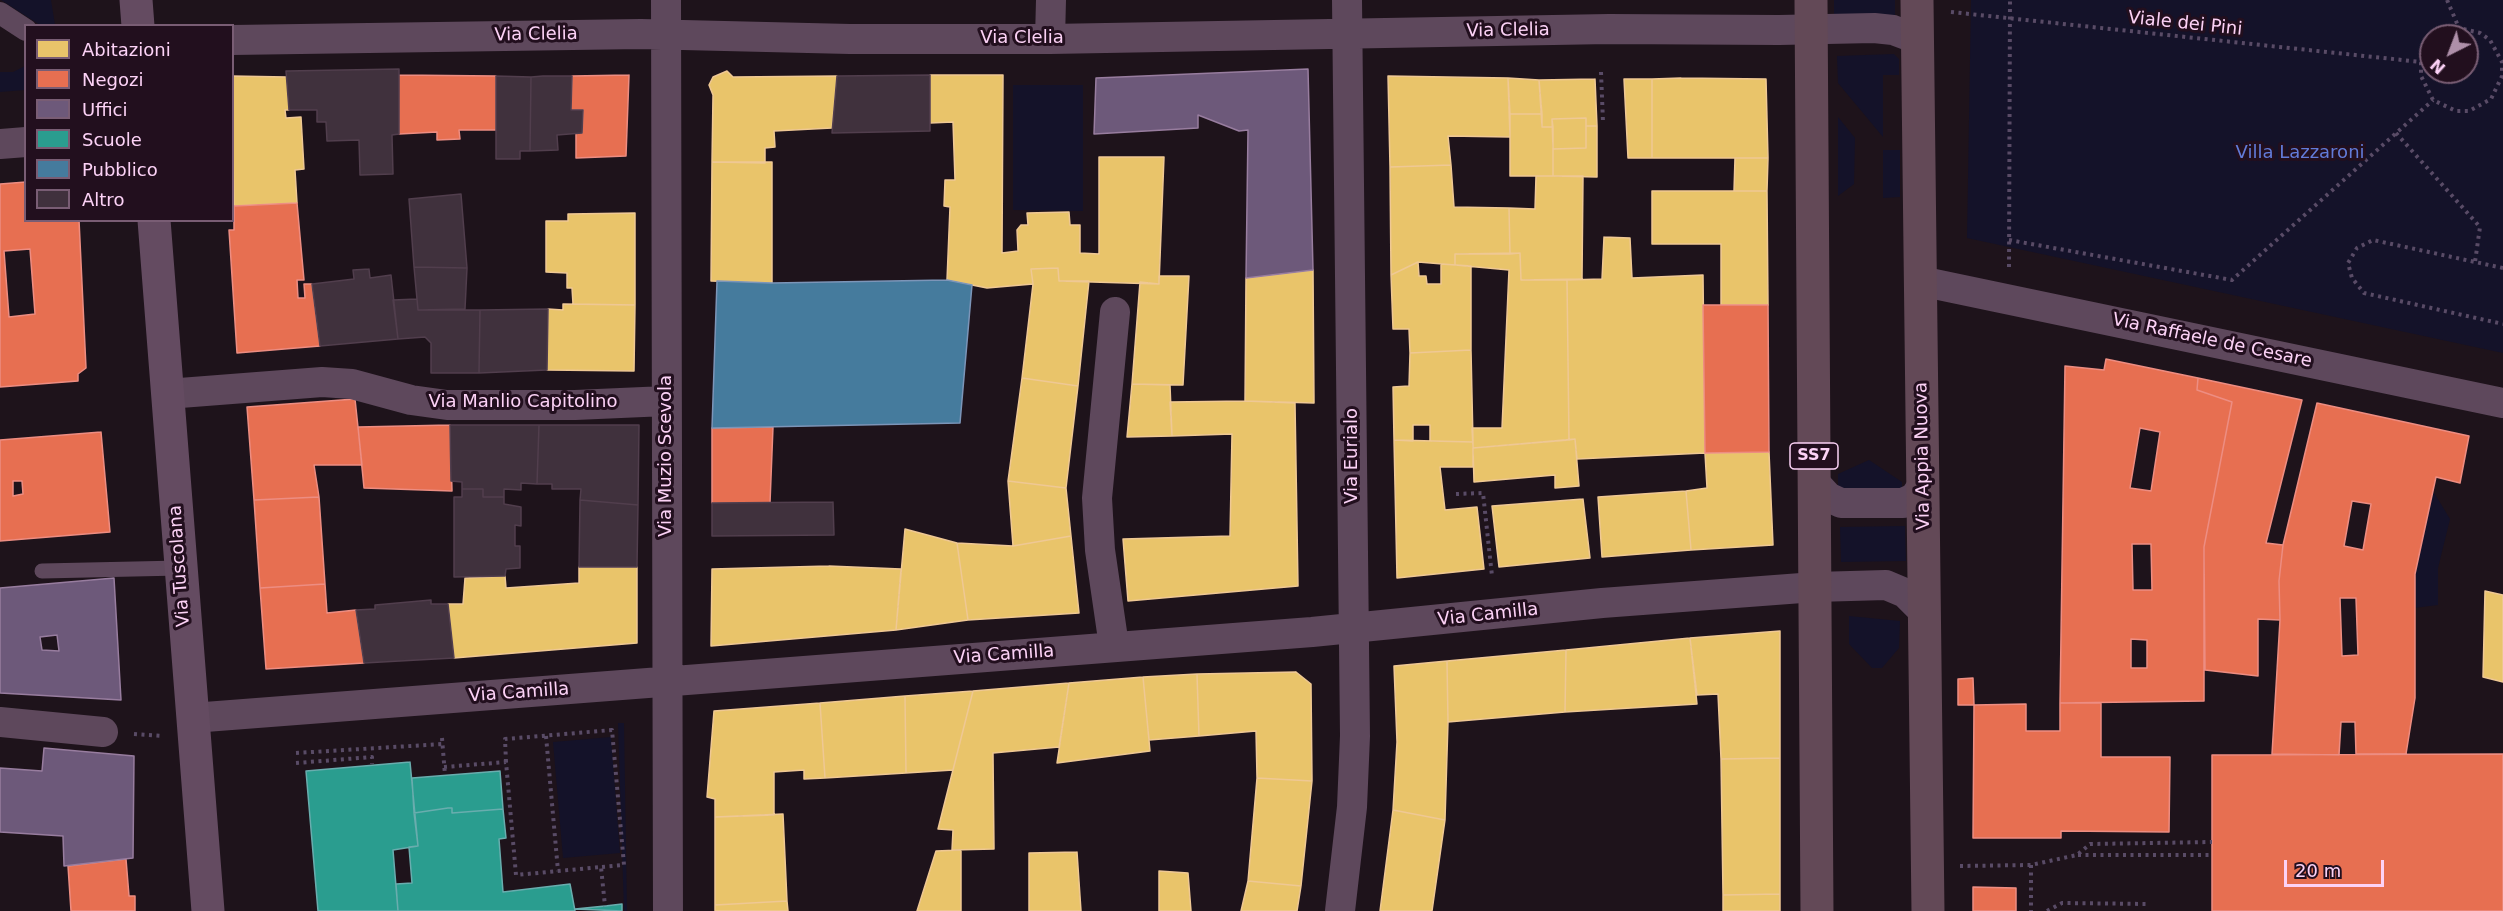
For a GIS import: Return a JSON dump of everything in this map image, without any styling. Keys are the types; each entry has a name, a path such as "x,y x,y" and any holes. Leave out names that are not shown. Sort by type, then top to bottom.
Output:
{"main road":[{"path":"136,0 138,24"},
{"name":"Via Appia Nuova","path":"1917,0 1928,911"},
{"name":"SS7","path":"1812,15 1817,911"},
{"name":"Via Tuscolana","path":"154,222 208,911"}],"street":[{"name":"Via Muzio Scevola","path":"666,0 668,911"},
{"path":"1050,39 1051,0"},
{"name":"Via Eurialo","path":"1341,911 1352,807 1355,736 1352,277 1347,0"},
{"path":"0,13 24,29"},
{"name":"Via Clelia","path":"234,40 666,34 850,39 1050,39 1609,29 1812,15 1884,28 1917,39"},
{"path":"0,144 24,142"},
{"name":"Via Raffaele de Cesare","path":"1920,281 2503,403"},
{"path":"1114,646 1100,550 1097,498 1115,312"},
{"name":"Via Manlio Capitolino","path":"167,394 337,382 358,385 411,400 447,405 575,405 666,400"},
{"path":"1815,483 1828,497 1841,503 1903,503 1914,498 1923,485"},
{"name":"Via Camilla","path":"193,728 669,681 1353,629 1590,604 1815,587 1886,585 1905,592 1925,613"},
{"path":"0,722 104,732"}],"lane":[{"path":"42,572 180,568"}],"path":[{"path":"2005,297 2011,249 2009,240 2010,0"},
{"path":"2446,0 2457,24"},
{"name":"Viale dei Pini","path":"1973,14 2419,63"},
{"path":"2425,84 2433,100 2456,111 2481,106 2491,99 2503,76 2502,62 2497,49 2479,33"},
{"path":"2497,49 2503,44"},
{"path":"1600,72 1603,122"},
{"path":"2009,240 2232,280 2433,100"},
{"path":"2396,133 2480,227 2475,262"},
{"path":"2503,268 2373,240 2357,248 2348,263 2352,278 2364,293 2503,324"},
{"path":"1456,495 1483,493 1492,576"},
{"path":"104,732 193,728"},
{"path":"612,730 624,865 516,874 506,762 504,739 612,730"},
{"path":"546,736 558,871"},
{"path":"442,738 446,775"},
{"path":"296,753 442,744"},
{"path":"296,763 372,757 372,764"},
{"path":"444,767 506,762"},
{"path":"2077,855 2090,844 2212,842"},
{"path":"1957,866 2031,866 2077,855 2212,855"},
{"path":"2031,866 2031,911"},
{"path":"601,867 604,906"},
{"path":"2047,911 2062,903 2148,904"}],"green space":[{"path":"1,0 51,0 55,24 38,24"},
{"path":"1834,0 1895,0 1895,16 1834,16"},
{"name":"Villa Lazzaroni","path":"1971,0 2503,0 2503,353 1967,238"},
{"path":"1894,54 1899,59 1899,75 1883,75 1883,137 1838,83 1837,56"},
{"path":"24,66 24,90 0,92 0,72 13,72"},
{"path":"1013,85 1083,85 1083,211 1013,210"},
{"path":"1838,117 1855,138 1854,184 1838,196"},
{"path":"1883,150 1900,150 1900,197 1883,198"},
{"path":"1869,460 1902,482 1902,488 1840,489 1838,487 1838,474"},
{"path":"2433,491 2450,519 2438,568 2438,605 2414,608 2415,574"},
{"path":"1905,526 1906,561 1841,562 1840,527"},
{"path":"1849,616 1900,621 1899,648 1882,668 1872,668 1849,644"},
{"path":"618,723 624,723 627,911 624,911"},
{"path":"611,737 620,853 563,858 553,742"}],"building: Abitazioni":[{"path":"727,71 733,77 837,76 832,128 774,131 775,147 765,148 765,163 712,162 713,95 709,85 713,77"},
{"path":"930,75 1003,75 1002,253 1018,251 1017,230 1021,225 1028,225 1027,213 1069,212 1070,225 1080,225 1080,253 1099,254 1099,157 1164,157 1159,284 1059,281 1058,268 1031,269 1033,284 987,288 947,280 950,207 944,206 945,180 955,180 953,122 930,123"},
{"path":"234,76 287,77 289,110 285,110 286,118 301,117 304,169 295,170 297,203 234,206"},
{"path":"1388,76 1508,78 1510,137 1448,136 1451,165 1390,167"},
{"path":"1508,78 1539,80 1542,114 1510,114"},
{"path":"1595,79 1597,126 1586,126 1586,118 1552,119 1553,127 1542,127 1539,80"},
{"path":"1624,79 1652,79 1652,158 1628,158"},
{"path":"1652,79 1766,79 1768,158 1652,158"},
{"path":"1510,114 1542,114 1542,127 1553,127 1553,176 1510,176"},
{"path":"1586,118 1586,148 1553,149 1552,119"},
{"path":"1586,126 1597,126 1597,177 1553,176 1553,149 1586,148"},
{"path":"1735,158 1768,158 1767,191 1734,191"},
{"path":"712,162 772,162 772,283 711,281"},
{"path":"1451,165 1454,207 1509,208 1510,254 1455,254 1455,265 1418,262 1391,275 1390,167"},
{"path":"1536,176 1583,176 1582,279 1521,280 1520,253 1510,254 1509,208 1535,209"},
{"path":"1652,191 1767,191 1768,305 1721,305 1721,244 1652,244"},
{"path":"635,213 635,305 573,304 572,288 567,288 567,273 546,272 546,221 568,221 568,214"},
{"path":"1604,237 1630,238 1632,278 1703,275 1705,453 1577,459 1575,439 1569,440 1567,280 1602,279"},
{"path":"1520,253 1521,280 1567,280 1569,440 1473,448 1472,428 1502,428 1509,270 1455,265 1455,254"},
{"path":"1418,262 1419,276 1426,276 1427,284 1441,284 1441,264 1471,266 1471,350 1410,353 1409,329 1393,329 1391,275"},
{"path":"1058,268 1059,281 1089,281 1078,386 1022,378 1033,284 1031,269"},
{"path":"1313,270 1314,403 1245,401 1246,278"},
{"path":"1159,276 1189,276 1183,385 1132,384 1140,282 1159,284"},
{"path":"563,304 635,305 634,371 547,370 548,309 563,310"},
{"path":"1471,350 1473,442 1430,441 1430,425 1413,425 1413,441 1394,440 1393,387 1409,386 1410,353"},
{"path":"1022,378 1078,386 1066,488 1008,481"},
{"path":"1132,384 1170,385 1172,436 1127,437"},
{"path":"1170,402 1295,403 1298,586 1128,601 1123,539 1230,536 1232,434 1172,436"},
{"path":"1575,439 1579,486 1555,488 1555,475 1474,482 1473,448"},
{"path":"1394,440 1473,442 1473,467 1440,467 1445,510 1477,507 1484,569 1397,578"},
{"path":"1769,452 1773,545 1691,550 1686,491 1707,488 1705,453"},
{"path":"1008,481 1066,488 1071,536 1013,546"},
{"path":"1686,491 1691,550 1602,557 1598,497"},
{"path":"1583,499 1590,558 1499,567 1492,506"},
{"path":"905,529 957,543 968,620 896,630"},
{"path":"1071,536 1079,613 968,620 957,543 1013,546"},
{"path":"829,566 901,569 896,630 711,646 712,569"},
{"path":"579,567 637,567 637,643 454,658 448,604 463,604 465,578 505,576 506,588 579,583"},
{"path":"2485,591 2503,595 2503,682 2483,677"},
{"path":"1780,631 1780,758 1721,759 1718,694 1697,695 1690,638"},
{"path":"1690,638 1697,704 1565,712 1566,650"},
{"path":"1566,650 1565,712 1448,722 1447,661"},
{"path":"1447,661 1445,820 1393,810 1397,742 1394,666"},
{"path":"1296,672 1311,684 1312,781 1257,778 1256,731 1199,736 1197,674"},
{"path":"1197,674 1199,736 1149,740 1143,677"},
{"path":"1143,677 1150,751 1057,763 1069,683"},
{"path":"1069,683 1059,747 993,753 994,849 952,850 953,830 938,829 973,691"},
{"path":"973,691 953,770 906,773 905,696"},
{"path":"905,696 906,773 825,778 820,703"},
{"path":"820,703 825,778 804,779 804,770 774,772 774,815 715,817 715,799 707,797 714,711"},
{"path":"1780,758 1780,894 1723,895 1721,759"},
{"path":"1257,778 1312,781 1301,886 1248,881"},
{"path":"1393,810 1445,820 1432,911 1380,911"},
{"path":"783,814 787,901 715,905 715,817"},
{"path":"961,850 961,911 917,911 936,851"},
{"path":"1077,852 1081,911 1029,911 1029,853"},
{"path":"1159,871 1188,873 1191,911 1159,911"},
{"path":"1248,881 1301,886 1297,911 1241,911"},
{"path":"1780,894 1780,911 1723,911 1723,895"},
{"path":"787,901 788,911 715,911 715,905"}],"building: Negozi":[{"path":"398,75 496,76 496,130 459,130 460,139 437,140 437,132 399,134"},
{"path":"629,75 626,156 576,158 576,133 582,133 583,110 571,110 572,76"},
{"path":"24,182 24,222 79,222 86,368 78,374 78,381 0,387 0,184","holes":["30,249 35,314 9,317 4,251"]},
{"path":"297,203 304,280 297,280 298,298 305,298 304,284 312,284 320,346 237,353 229,230 234,230 234,206"},
{"path":"1703,305 1768,305 1769,452 1705,453"},
{"path":"2106,359 2198,378 2197,390 2232,402 2204,547 2204,701 2060,703 2065,366 2104,370","holes":["2140,428 2160,432 2151,491 2130,488","2132,544 2151,544 2152,590 2133,590","2131,639 2147,640 2147,668 2131,668"]},
{"path":"2198,378 2302,400 2266,543 2283,545 2279,581 2280,620 2258,619 2258,676 2205,670 2204,547 2232,402 2197,390"},
{"path":"355,399 362,465 314,465 319,497 254,500 247,407"},
{"path":"2317,403 2469,436 2460,483 2436,477 2415,574 2415,698 2406,754 2356,754 2355,722 2341,722 2339,755 2272,754 2280,620 2279,581 2283,545","holes":["2352,501 2371,504 2363,550 2344,546","2340,598 2356,598 2358,655 2342,656"]},
{"path":"450,425 452,491 364,488 358,427"},
{"path":"773,427 770,503 712,503 712,428"},
{"path":"101,432 110,532 0,541 0,440","holes":["13,481 22,481 23,494 13,496"]},
{"path":"319,497 325,584 260,588 254,500"},
{"path":"325,584 327,613 356,610 364,663 266,669 260,588"},
{"path":"1973,678 1974,705 1958,705 1958,679"},
{"path":"2060,703 2101,703 2101,757 2170,757 2169,832 2061,831 2061,838 1973,838 1974,705 2026,704 2026,731 2060,731"},
{"path":"2503,754 2503,911 2212,911 2212,755"},
{"path":"126,859 129,896 135,896 135,911 71,911 68,866"},
{"path":"1973,887 2016,888 2016,911 1973,911"}],"building: Uffici":[{"path":"1308,69 1313,270 1246,278 1248,130 1239,131 1198,115 1198,128 1094,134 1096,78"},
{"path":"114,578 121,700 0,693 0,588","holes":["57,635 59,651 42,650 40,637"]},
{"path":"44,748 134,756 133,858 64,866 63,836 0,832 0,768 42,771"}],"building: Scuole":[{"path":"410,762 418,846 393,850 398,911 318,911 306,771"},
{"path":"500,771 503,809 452,813 452,808 448,808 414,813 412,778"},
{"path":"452,808 452,813 503,809 506,838 499,839 503,892 570,884 575,911 398,911 396,884 412,883 409,847 418,846 414,813"},
{"path":"622,904 622,911 575,909 605,906"}],"building: Pubblico":[{"path":"947,280 972,285 960,423 712,428 717,281 772,283"}],"building: Altro":[{"path":"399,69 399,134 392,135 393,174 360,175 359,140 327,141 326,122 317,122 317,110 289,110 286,71"},
{"path":"930,75 930,131 832,133 837,76"},
{"path":"496,76 531,77 530,151 520,151 520,159 496,159"},
{"path":"572,76 571,110 583,110 582,133 557,135 558,150 530,151 531,77"},
{"path":"461,194 467,268 414,267 409,199"},
{"path":"414,267 467,268 465,309 418,310"},
{"path":"369,269 370,278 391,275 398,339 320,346 312,284 354,279 353,270"},
{"path":"417,299 418,310 480,310 479,373 431,373 431,343 425,337 398,339 393,300"},
{"path":"548,309 547,370 479,373 480,310"},
{"path":"450,425 539,425 537,484 521,483 521,490 504,489 504,497 483,497 483,489 462,489 462,482 451,481"},
{"path":"539,425 639,425 638,505 580,500 581,489 552,489 552,484 537,484"},
{"path":"462,489 483,489 483,497 504,497 504,504 521,507 521,526 515,525 515,546 520,546 520,568 506,569 505,576 454,577 454,497 462,497"},
{"path":"580,500 638,505 637,567 579,567"},
{"path":"833,502 834,535 712,536 712,503"},
{"path":"431,600 431,604 448,604 454,658 364,663 356,610 375,609 375,605"}]}
